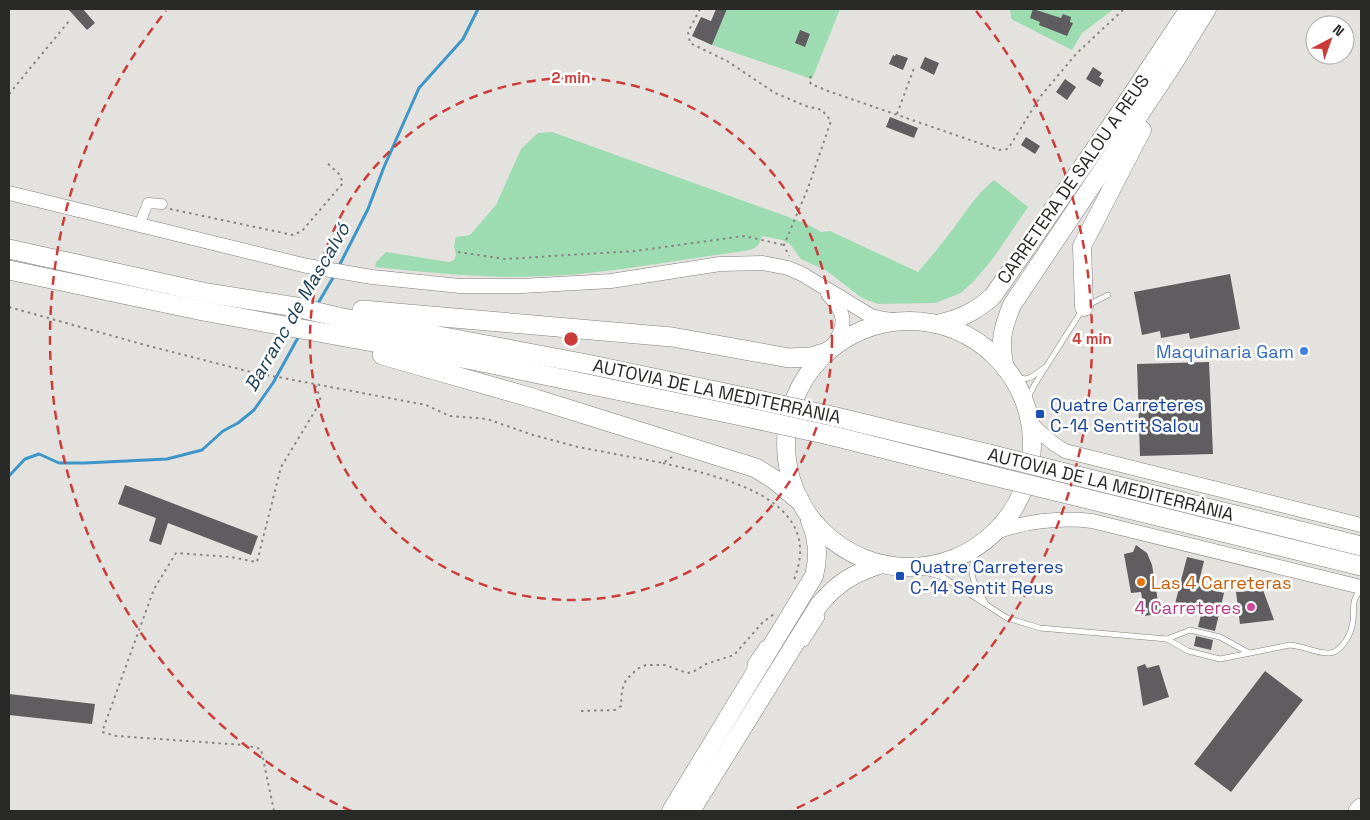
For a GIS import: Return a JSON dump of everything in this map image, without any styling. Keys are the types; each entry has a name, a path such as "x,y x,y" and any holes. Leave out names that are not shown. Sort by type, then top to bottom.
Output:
{"highway":[{"name":"CARRETERA DE SALOU A REUS","path":"937,324 956,320 967,315 993,296 1189,9"},
{"path":"1084,307 1082,246 1158,100 1170,69 1207,9"},
{"name":"CARRETERA DE SALOU A REUS","path":"1007,370 1002,355 1001,339 1012,305 1170,69"},
{"name":"AUTOVIA DE LA MEDITERRÀNIA","path":"9,249 208,293 340,312 832,416 1361,546"},
{"name":"AUTOVIA DE LA MEDITERRÀNIA","path":"9,270 203,312 491,364 829,435 1361,566"},
{"path":"340,312 672,337 789,358 810,357 830,349"},
{"path":"297,330 339,345 397,359 536,399 761,471 775,480 803,507 822,531 840,546 861,557 882,564 907,567 927,566 964,554 981,544 995,532 1016,504 1028,472 1031,456 1028,415 1019,390 1007,370 975,340 956,331 937,324 902,321 866,328 849,336 830,349 813,366 801,383 793,402 788,421 786,442 787,462 792,482 803,507 818,548 816,566 809,586 671,811"},
{"path":"691,811 819,605 829,593 848,577 882,564"},
{"path":"1358,811 1361,808"}],"street":[{"path":"9,192 307,266 372,278 460,286 522,286 610,281 720,264 763,263 788,268 816,281 871,316 902,321"},
{"path":"139,224 148,203 164,206"},
{"path":"816,281 838,304 842,312 843,327 830,349"},
{"path":"1028,415 1043,436 1065,450 1361,526"},
{"path":"995,532 1037,520 1092,521 1361,589"}],"lane":[{"path":"1028,415 1028,397 1084,307 1108,295"},
{"path":"1007,370 1023,380 1029,379 1048,365"},
{"path":"981,544 973,559 972,578 975,588 986,604"},
{"path":"907,567 943,577 1007,618 1040,628 1167,639 1188,651 1220,659 1290,645 1328,653 1335,652 1341,647 1352,628 1352,604 1355,596 1361,589"},
{"path":"1167,639 1190,630 1220,638 1249,653"}],"path":[{"path":"700,9 688,32 690,43 727,61 775,93 806,106 822,110 831,120 808,188 784,245 789,256 788,268"},
{"path":"811,76 809,80 811,84 999,150 1008,149 1046,89 1076,54 1124,9"},
{"path":"9,94 69,21"},
{"path":"897,114 914,68"},
{"path":"164,206 293,235 302,231 343,183 339,174 326,162"},
{"path":"458,252 504,259 635,251 744,236 784,245"},
{"path":"9,307 250,372 316,386 426,405 450,416 487,420 532,435 578,447 663,463 737,484 771,500 786,514 795,528 800,553 798,570 793,583"},
{"path":"274,811 261,750 244,745 116,736 102,732 154,588 176,553 231,557 257,562 281,467 321,400 316,386"},
{"path":"663,463 686,448"},
{"path":"580,711 615,710 620,706 622,690 626,680 637,669 646,665 665,665 687,673 693,672 706,664 734,655 763,622 776,611"}],"green space":[{"path":"727,9 840,9 812,79 712,45"},
{"path":"1010,9 1114,9 1082,33 1072,50 1011,19"},
{"path":"552,132 805,223 821,232 830,231 918,272 974,200 994,180 1028,207 994,257 975,280 961,293 935,303 878,304 862,298 827,271 801,259 790,244 782,240 762,236 757,246 745,251 623,269 574,274 527,277 483,276 375,267 376,262 386,252 449,262 454,260 456,255 454,246 456,237 470,235 496,205 521,149 538,133"}],"building":[{"path":"68,9 83,9 95,23 87,30"},
{"path":"716,9 727,9 712,45 692,36 701,17 711,21"},
{"path":"1033,9 1061,18 1063,14 1071,17 1070,22 1073,23 1067,36 1039,25 1040,22 1030,18"},
{"path":"800,30 810,34 805,47 795,43"},
{"path":"896,54 908,58 903,70 889,64 893,55 895,56"},
{"path":"925,57 939,63 934,75 920,68"},
{"path":"1093,67 1102,73 1099,77 1104,80 1100,87 1086,79"},
{"path":"1065,79 1076,87 1067,100 1056,92"},
{"path":"890,117 918,128 914,138 886,127"},
{"path":"1026,137 1040,146 1035,154 1021,145"},
{"path":"1230,274 1240,329 1190,339 1189,333 1161,338 1160,331 1142,335 1134,292"},
{"path":"1209,362 1213,454 1140,456 1137,364"},
{"path":"125,485 258,536 251,555 168,523 161,545 149,541 156,518 118,504"},
{"path":"1136,545 1147,553 1152,565 1160,613 1145,616 1141,592 1131,593 1124,554 1133,552"},
{"path":"1187,557 1204,561 1198,586 1224,593 1215,631 1198,627 1202,611 1175,604"},
{"path":"1263,590 1274,620 1240,624 1236,592"},
{"path":"1196,636 1213,640 1211,650 1194,646"},
{"path":"1145,664 1147,668 1159,665 1169,697 1143,706 1137,667"},
{"path":"1265,671 1303,700 1231,792 1194,764"},
{"path":"9,694 95,704 92,724 9,715"}],"waterway":[{"name":"Barranc de Mascalvó","path":"338,268 368,209 384,167 419,88 463,39 478,9"},
{"name":"Barranc de Mascalvó","path":"317,305 334,276"},
{"name":"Barranc de Mascalvó","path":"9,476 25,459 39,454 59,463 85,463 167,459 202,450 223,431 238,423 254,410 273,383 300,334"}],"place":[{"name":"Maquinaria Gam","path":"1304,351"},
{"name":"Quatre Carreteres C-14 Sentit Salou","path":"1040,414"},
{"name":"Quatre Carreteres C-14 Sentit Reus","path":"900,576"},
{"name":"Las 4 Carreteras","path":"1141,582"},
{"name":"4 Carreteres","path":"1251,607"}]}
